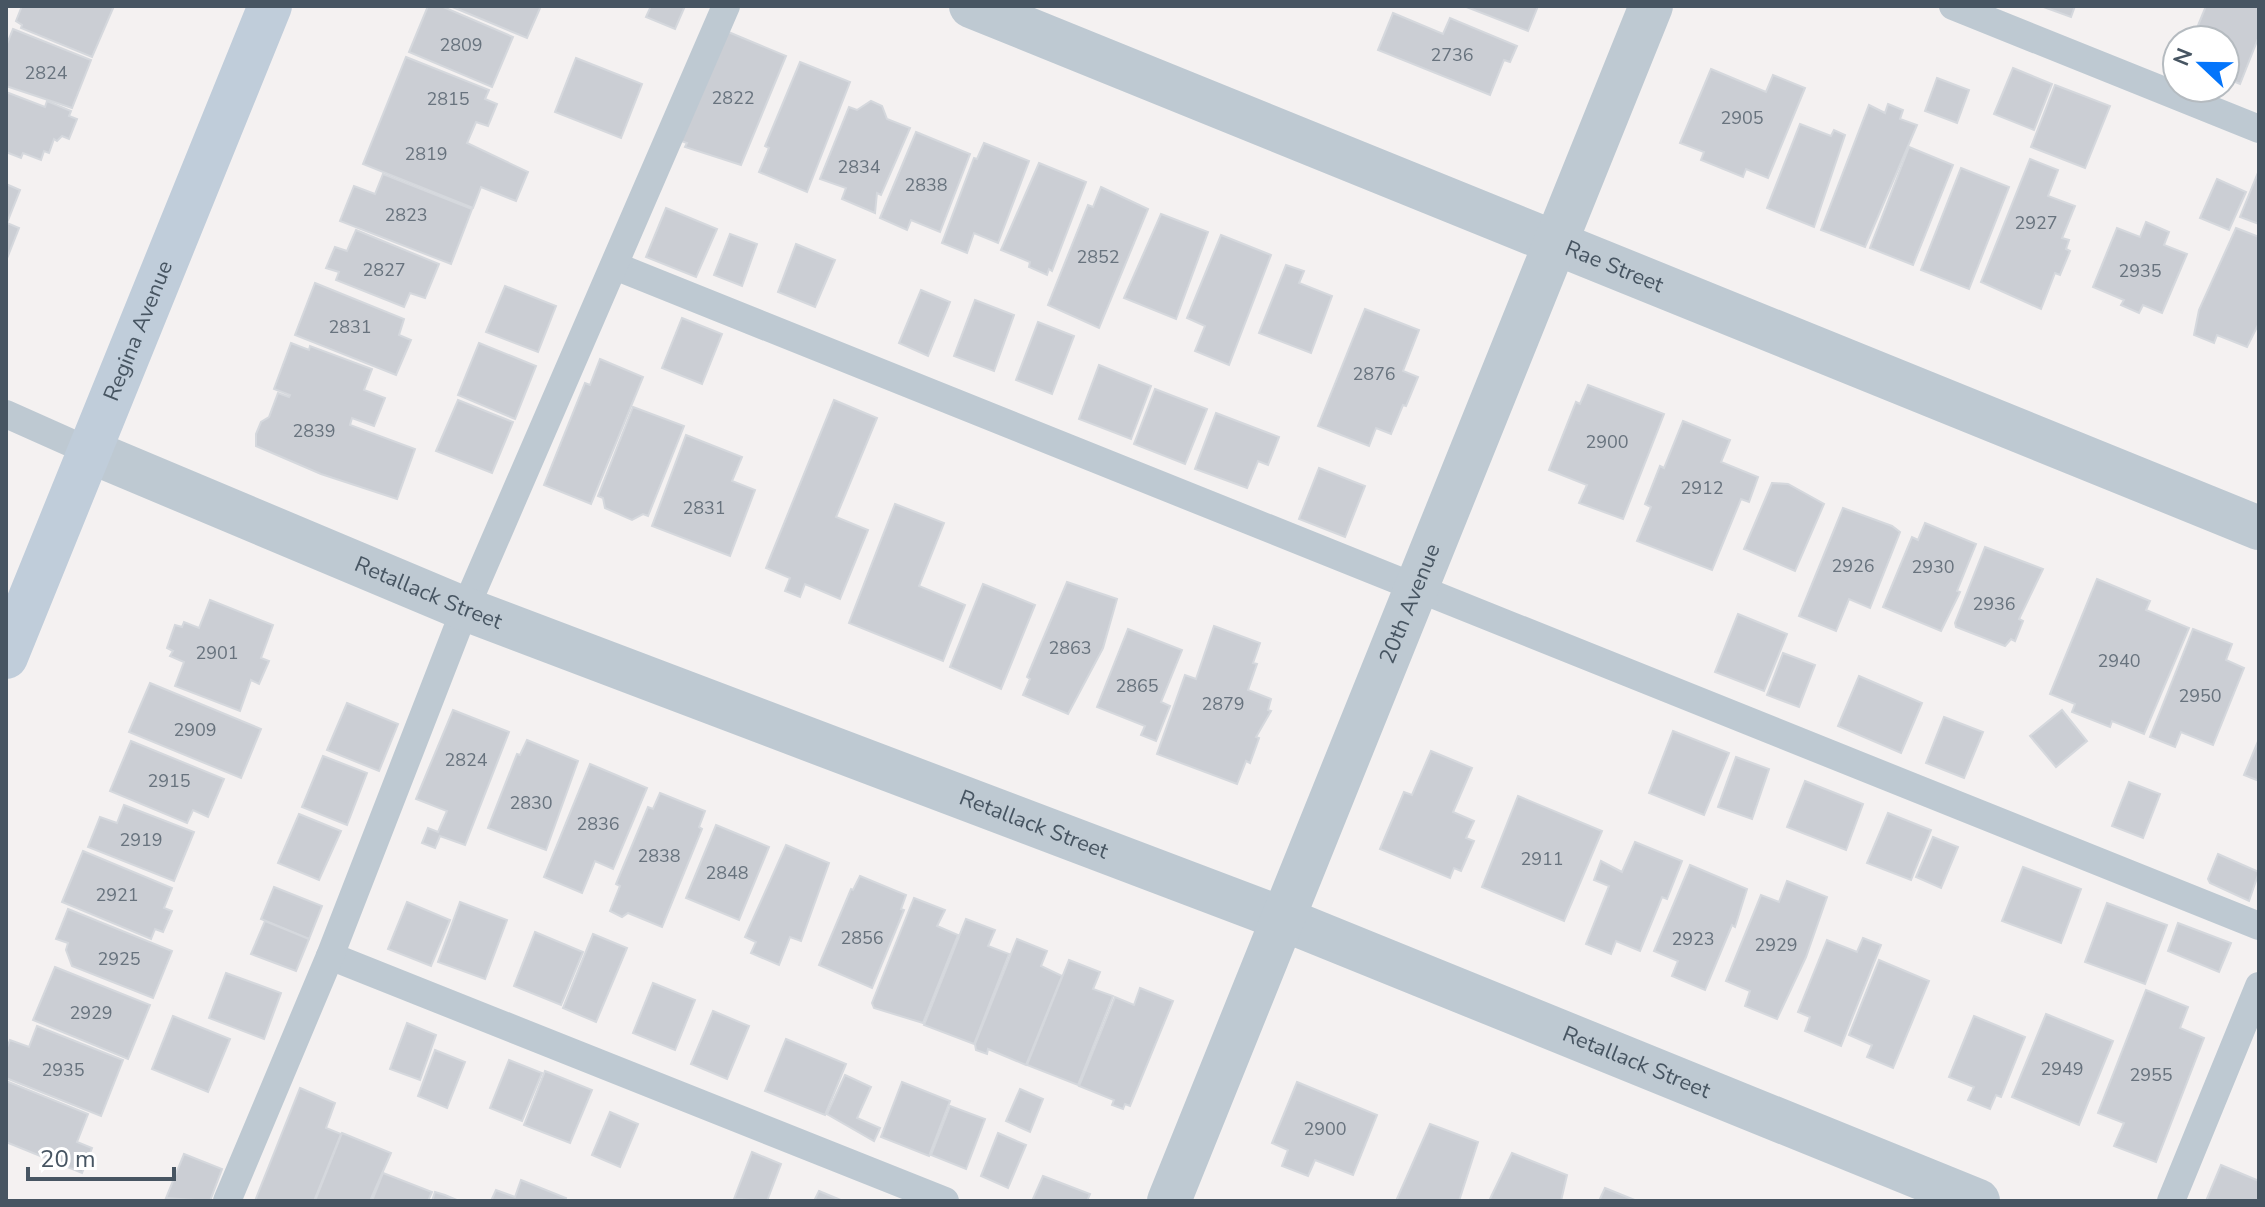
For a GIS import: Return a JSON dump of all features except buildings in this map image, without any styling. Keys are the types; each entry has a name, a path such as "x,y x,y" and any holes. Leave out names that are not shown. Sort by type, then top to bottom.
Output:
{"street":[{"name":"Regina Avenue","path":"6,657 270,6"},
{"name":"Rae Street","path":"971,6 2259,528"},
{"name":"20th Avenue","path":"1169,1201 1651,6"},
{"name":"Retallack Street","path":"89,451 465,609 1283,919 1978,1201"}],"lane":[{"path":"227,1201 330,956 465,609 726,6"},
{"path":"1953,6 2259,129"},
{"path":"615,266 2259,926"},
{"path":"6,414 89,451"},
{"path":"330,956 945,1201"},
{"path":"2171,1201 2259,986"}]}
